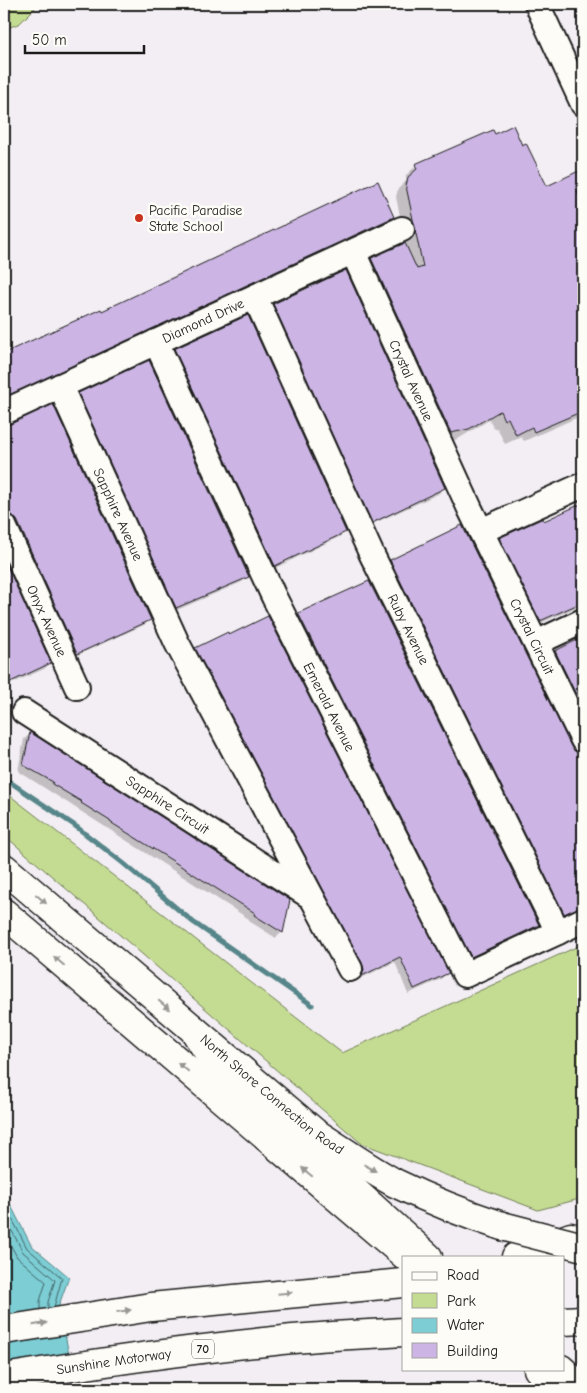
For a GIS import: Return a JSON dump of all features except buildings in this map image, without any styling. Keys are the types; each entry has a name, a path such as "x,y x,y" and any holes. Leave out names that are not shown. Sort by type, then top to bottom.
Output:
{"main road":[{"name":"North Shore Connection Road","path":"4,868 314,1132 365,1165 425,1197 463,1213 502,1226 583,1247"},
{"path":"4,913 398,1243 426,1256"},
{"path":"194,1030 219,1069 398,1243"},
{"path":"519,1256 583,1233"},
{"path":"4,1330 160,1306 402,1283"},
{"path":"564,1321 583,1320"},
{"name":"Sunshine Motorway","path":"4,1378 126,1358 277,1340 402,1332"},
{"path":"539,1370 561,1389"},
{"path":"561,1370 583,1389"}],"street":[{"path":"537,4 583,104"},
{"name":"Diamond Drive","path":"4,412 402,229"},
{"name":"Crystal Avenue","path":"353,252 470,509"},
{"name":"Ruby Avenue","path":"255,297 371,553 558,932"},
{"name":"Emerald Avenue","path":"156,342 274,597 465,975 558,932"},
{"name":"Sapphire Avenue","path":"60,386 177,643"},
{"path":"481,531 583,485"},
{"name":"Crystal Circuit","path":"470,509 583,740"},
{"name":"Onyx Avenue","path":"4,526 77,687"},
{"path":"536,643 583,621"},
{"name":"Sapphire Circuit","path":"177,643 350,969"},
{"name":"Sapphire Circuit","path":"24,712 312,898"},
{"path":"558,932 583,920"}],"green space":[{"path":"4,4 39,4 19,24 4,29"},
{"path":"4,791 342,1053 583,944 583,1198 538,1210 361,1143 4,835"}],"water":[{"path":"4,1192 31,1245 69,1277 59,1305 76,1389 4,1389"}],"waterway":[{"path":"4,778 74,825 123,863 193,922 312,1005"}],"place":[{"name":"Pacific Paradise State School","path":"139,218"}]}
